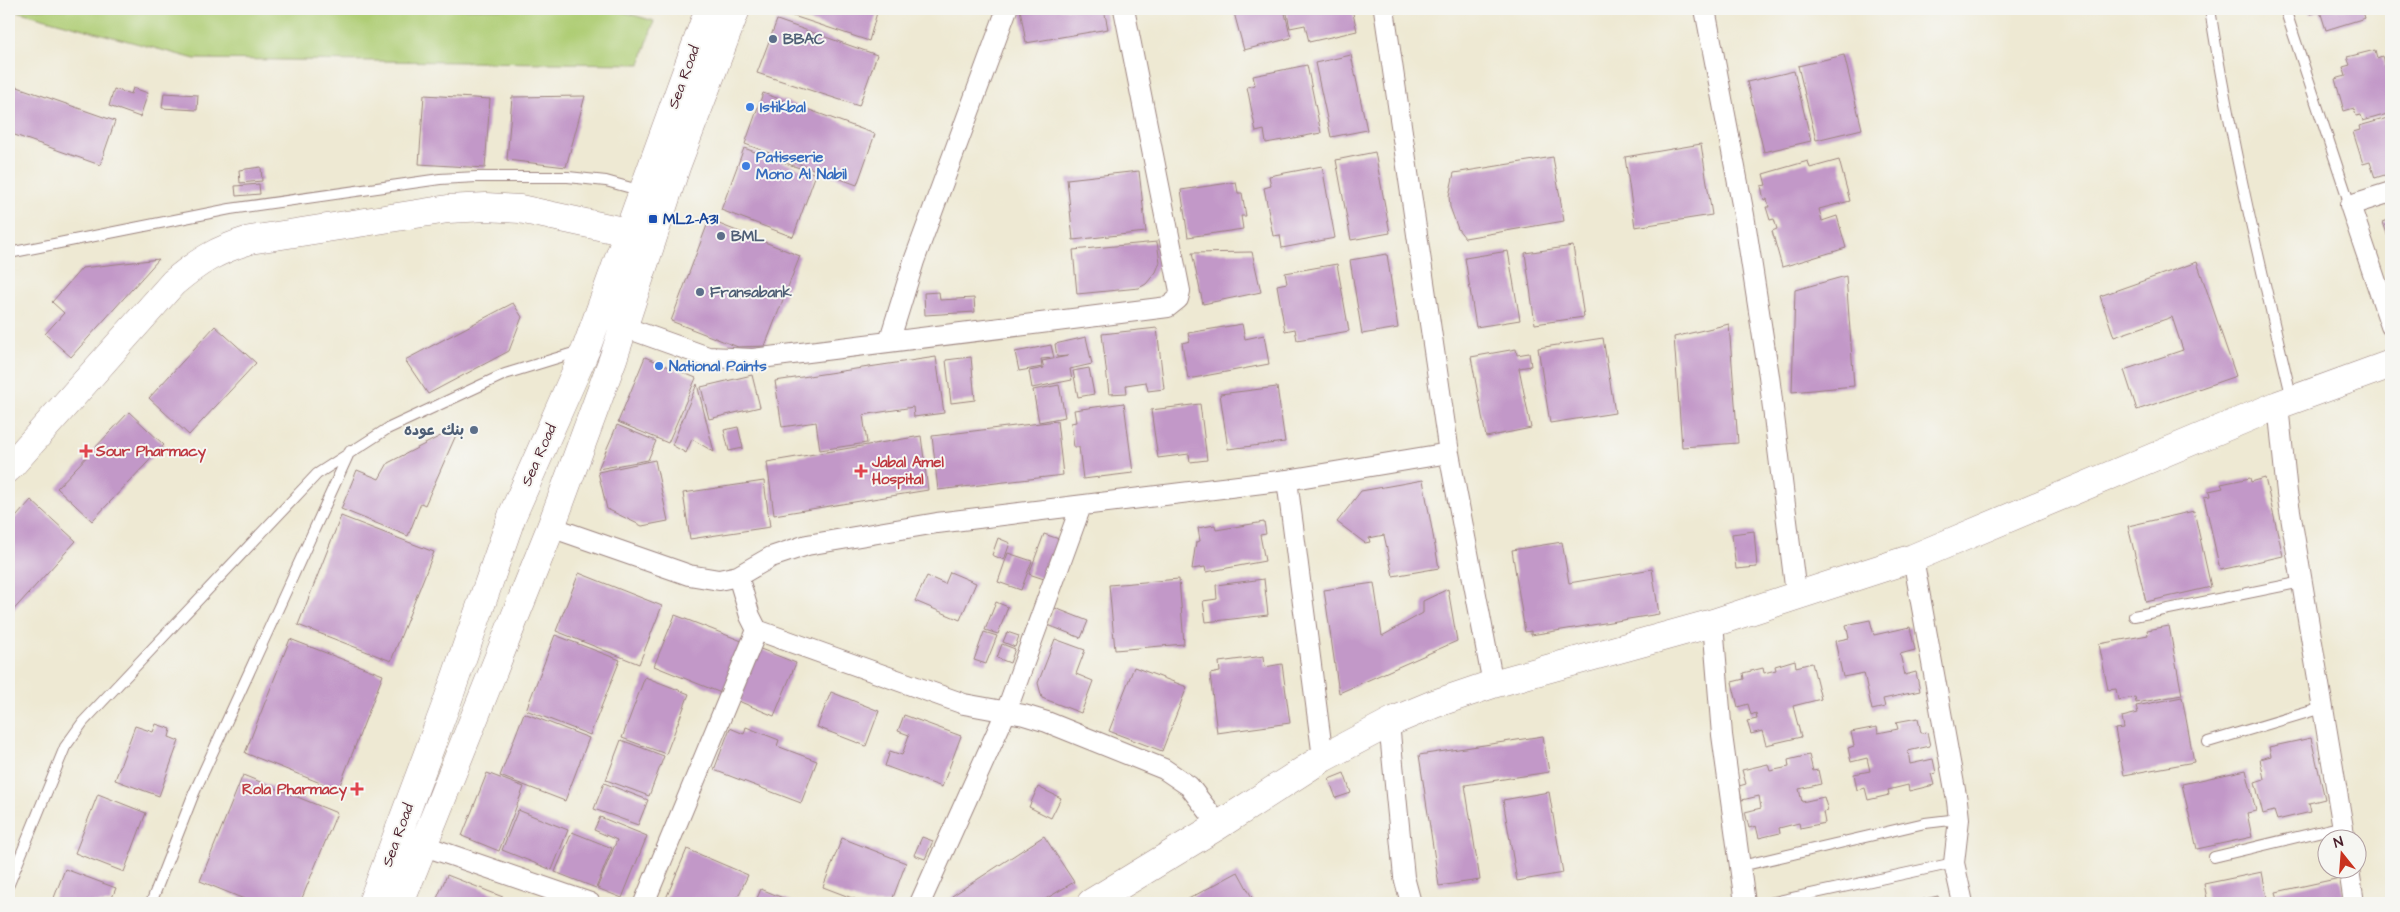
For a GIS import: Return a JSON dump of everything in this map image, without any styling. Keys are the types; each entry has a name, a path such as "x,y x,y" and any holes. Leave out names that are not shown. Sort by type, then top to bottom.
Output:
{"main road":[{"name":"Sea Road","path":"372,903 446,705 512,516 586,349 709,9"},
{"name":"Sea Road","path":"400,903 551,527 624,327 677,164 736,9"},
{"path":"9,468 173,283 198,262 221,249 250,240 448,209 486,207 520,209 627,232"},
{"path":"1091,903 1219,825 1323,758 1389,723 1434,704 1493,684 1713,623 1796,594 1913,558 2285,402 2391,364"}],"street":[{"path":"889,342 914,261 1007,9"},
{"path":"624,327 708,357 729,360 753,359 1168,307 1178,298 1180,291 1124,9"},
{"path":"1386,9 1449,453 1493,684"},
{"path":"1706,9 1744,215 1770,376 1796,594"},
{"path":"2391,192 2350,205 2391,326"},
{"path":"2285,402 2287,492 2344,830"},
{"path":"551,527 689,576 718,580 738,576 771,558 807,544 937,523 1287,480 1449,453"},
{"path":"1287,480 1323,758"},
{"path":"920,903 1006,712 1081,506"},
{"path":"1913,558 1960,819 1954,862 1962,903"},
{"path":"644,903 757,630 738,576"},
{"path":"1713,623 1722,735 1745,903"},
{"path":"757,630 944,698 1047,722 1164,769 1188,786 1219,825"},
{"path":"1389,723 1404,877 1411,903"},
{"path":"422,845 590,903"},
{"path":"2351,880 2354,903"}],"lane":[{"path":"2210,9 2223,90 2285,402"},
{"path":"2285,9 2350,205"},
{"path":"12,250 230,209 440,180 477,177 568,177 606,181 643,191"},
{"path":"9,884 66,747 83,722 317,474 350,451 387,429 505,374 586,349"},
{"path":"151,903 194,793 350,451"},
{"path":"2134,616 2302,582"},
{"path":"2208,742 2322,708"},
{"path":"1741,866 1925,823 1960,819"},
{"path":"2214,857 2318,837"},
{"path":"1769,903 1954,862"}],"green space":[{"path":"9,9 613,9 654,21 640,64 195,59"}],"building":[{"path":"772,9 878,9 869,41"},
{"path":"1020,9 1104,9 1108,29 1026,43"},
{"path":"1233,9 1284,9 1291,38 1244,50"},
{"path":"1286,9 1352,9 1357,31 1309,42 1305,25 1290,28"},
{"path":"2308,9 2362,9 2365,18 2326,30 2320,11 2310,14"},
{"path":"777,20 877,55 859,106 757,73"},
{"path":"2375,50 2377,58 2382,56 2391,89 2391,113 2363,121 2361,115 2356,116 2354,108 2344,111 2335,79 2346,76 2343,67 2350,65 2347,57"},
{"path":"1351,55 1367,130 1331,137 1315,63"},
{"path":"1844,55 1862,129 1816,140 1798,66"},
{"path":"1307,65 1321,133 1266,143 1264,130 1256,132 1247,87 1255,85 1253,76"},
{"path":"1794,71 1811,141 1764,152 1747,82"},
{"path":"9,84 115,121 100,165 9,133"},
{"path":"133,88 148,93 140,117 109,106 114,89 131,94"},
{"path":"164,93 198,95 197,110 162,108"},
{"path":"763,93 875,134 857,185 745,144"},
{"path":"424,95 490,99 485,168 419,164"},
{"path":"585,96 566,167 507,160 512,97"},
{"path":"2391,117 2391,173 2375,178 2370,162 2363,164 2353,132 2360,130 2359,126"},
{"path":"1701,144 1712,215 1635,227 1625,157"},
{"path":"744,148 816,174 793,237 721,210"},
{"path":"1375,152 1390,233 1351,240 1336,160"},
{"path":"1553,157 1564,221 1465,238 1458,229 1450,207 1449,196 1454,173"},
{"path":"1839,160 1850,201 1819,209 1822,221 1837,216 1846,248 1782,267 1772,231 1777,229 1774,219 1770,220 1766,207 1769,207 1767,199 1764,200 1761,186 1766,185 1763,174 1808,161 1810,168"},
{"path":"1322,166 1335,238 1282,248 1280,235 1273,236 1264,188 1271,186 1269,176"},
{"path":"261,167 262,181 240,183 239,170"},
{"path":"1139,171 1146,232 1073,240 1067,179"},
{"path":"1236,182 1238,193 1242,193 1246,216 1241,216 1243,229 1188,237 1181,190"},
{"path":"259,184 260,194 236,196 235,186"},
{"path":"2391,219 2391,247 2383,222"},
{"path":"709,220 800,256 765,346 738,347 671,321"},
{"path":"1157,242 1160,262 1156,272 1146,284 1139,288 1077,294 1073,250"},
{"path":"1573,246 1584,317 1535,324 1525,253"},
{"path":"1508,251 1520,320 1476,327 1465,258"},
{"path":"1252,252 1261,292 1203,304 1192,253"},
{"path":"1387,254 1398,328 1362,334 1350,260"},
{"path":"159,259 71,357 45,334 64,313 52,302 82,268"},
{"path":"2197,262 2236,376 2137,410 2124,370 2183,350 2172,317 2114,337 2100,296"},
{"path":"1337,264 1349,331 1297,340 1295,329 1285,331 1277,285 1287,283 1285,273"},
{"path":"1846,276 1854,386 1792,392 1795,290"},
{"path":"939,292 940,300 974,298 975,312 925,315 924,293"},
{"path":"513,303 522,317 509,351 428,394 405,360"},
{"path":"1242,324 1245,339 1264,335 1269,364 1188,379 1182,343 1190,341 1188,333"},
{"path":"1729,324 1738,443 1682,447 1674,337"},
{"path":"215,326 256,363 189,435 149,398"},
{"path":"1157,328 1164,389 1148,391 1146,382 1126,385 1127,393 1109,394 1102,334"},
{"path":"1086,337 1092,364 1070,369 1072,380 1032,388 1029,371 1044,368 1042,361 1068,356 1057,357 1055,344"},
{"path":"1603,338 1615,413 1550,423 1538,348"},
{"path":"1051,345 1054,358 1041,359 1042,367 1019,371 1015,352"},
{"path":"1516,349 1517,355 1529,353 1531,366 1519,368 1531,428 1486,437 1471,357"},
{"path":"645,357 696,378 668,443 618,422"},
{"path":"936,357 944,413 914,417 913,407 863,415 867,443 820,450 816,422 782,427 775,381"},
{"path":"971,357 975,400 951,403 946,360"},
{"path":"1089,368 1094,394 1078,397 1073,371"},
{"path":"752,375 760,407 709,419 701,387"},
{"path":"697,384 714,452 692,439 686,453 672,445"},
{"path":"1059,385 1065,417 1039,422 1033,390"},
{"path":"1277,387 1285,442 1228,449 1220,394"},
{"path":"1124,403 1133,473 1083,479 1079,447 1074,447 1071,423 1076,422 1074,410"},
{"path":"1200,404 1207,460 1190,462 1189,454 1158,458 1151,410"},
{"path":"129,412 164,445 92,521 57,488"},
{"path":"1057,421 1063,475 938,490 932,436"},
{"path":"617,425 656,441 648,460 598,469"},
{"path":"460,426 425,505 421,503 408,536 341,509 357,470 379,479 388,463"},
{"path":"738,427 743,448 729,451 724,430"},
{"path":"921,436 928,490 774,515 767,462"},
{"path":"655,460 668,521 642,526 607,509 598,472"},
{"path":"2250,478 2251,482 2265,478 2283,556 2220,570 2204,497 2210,496 2209,491 2223,488 2221,484"},
{"path":"1423,480 1439,568 1393,576 1384,535 1369,538 1370,542 1365,543 1337,522 1361,491"},
{"path":"764,481 770,527 690,539 683,493"},
{"path":"31,500 76,541 9,615 9,525"},
{"path":"2194,511 2211,587 2146,602 2128,526"},
{"path":"341,516 434,552 391,661 298,625"},
{"path":"1264,522 1266,534 1260,535 1265,561 1206,572 1205,567 1192,569 1196,542 1200,541 1198,528 1215,525 1216,530"},
{"path":"1754,531 1757,567 1736,569 1732,534"},
{"path":"1044,534 1059,539 1044,579 1029,574"},
{"path":"998,538 1010,543 1004,560 992,555"},
{"path":"1562,542 1569,583 1652,569 1659,614 1531,635 1531,631 1525,632 1512,550"},
{"path":"1008,553 1032,561 1021,590 998,582"},
{"path":"950,572 976,583 960,620 915,601 927,576 945,584"},
{"path":"579,573 662,606 639,664 556,631"},
{"path":"1179,579 1184,644 1115,650 1109,585"},
{"path":"1264,579 1268,615 1206,622 1203,601 1217,599 1216,585"},
{"path":"1374,583 1382,636 1423,613 1423,601 1448,589 1457,641 1339,693 1324,590"},
{"path":"996,602 1008,607 998,634 985,630"},
{"path":"1055,608 1088,621 1081,638 1048,625"},
{"path":"675,615 747,643 726,695 654,666"},
{"path":"1870,620 1874,635 1910,627 1915,650 1900,654 1905,675 1916,672 1920,691 1883,699 1885,707 1872,710 1864,673 1843,677 1835,641 1849,638 1846,625"},
{"path":"2169,626 2182,695 2136,703 2135,697 2118,700 2116,689 2108,690 2099,644 2148,635 2147,630"},
{"path":"984,632 997,636 986,664 974,660"},
{"path":"1007,632 1019,636 1015,647 1003,642"},
{"path":"555,635 620,660 590,735 526,710"},
{"path":"290,639 383,675 338,790 245,753"},
{"path":"1055,639 1085,650 1076,674 1093,681 1081,713 1042,698 1038,683"},
{"path":"1002,644 1015,649 1010,663 997,658"},
{"path":"758,648 796,663 774,716 736,700"},
{"path":"1264,656 1265,667 1282,664 1290,723 1217,733 1210,674 1220,672 1219,662"},
{"path":"1795,660 1796,667 1812,663 1821,699 1793,706 1801,737 1766,745 1762,731 1751,734 1747,721 1757,719 1756,713 1751,715 1748,704 1738,707 1732,682 1744,679 1743,673 1763,668 1764,673 1776,670 1775,666"},
{"path":"1134,667 1187,687 1162,751 1109,731"},
{"path":"645,677 689,694 666,754 622,738"},
{"path":"831,692 879,711 866,746 817,727"},
{"path":"2182,697 2194,762 2124,775 2115,729 2124,728 2122,717 2138,713 2136,706"},
{"path":"524,713 589,738 565,801 500,776"},
{"path":"904,715 961,736 942,787 885,766 890,751 902,755 909,735 898,731"},
{"path":"1918,718 1921,733 1927,732 1930,746 1908,751 1910,764 1933,759 1936,773 1931,774 1934,785 1909,791 1908,785 1888,790 1889,795 1868,800 1865,788 1857,790 1854,774 1870,771 1867,758 1851,762 1848,748 1854,746 1851,732 1877,727 1878,733 1898,729 1896,722"},
{"path":"156,724 171,729 169,737 179,741 159,796 115,780 135,726 153,732"},
{"path":"746,727 779,740 777,746 817,761 801,803 714,770 730,728 744,734"},
{"path":"1543,736 1549,772 1465,785 1480,880 1439,886 1419,755"},
{"path":"2311,738 2325,799 2309,803 2311,812 2277,820 2274,811 2263,814 2255,782 2264,779 2260,759 2271,756 2269,747"},
{"path":"621,740 664,756 649,796 606,780"},
{"path":"1809,755 1813,771 1818,770 1821,784 1799,789 1802,802 1824,797 1828,811 1823,812 1825,823 1800,828 1799,823 1779,828 1780,833 1759,838 1756,826 1749,828 1745,812 1761,808 1759,796 1742,800 1739,786 1746,784 1742,770 1768,764 1770,771 1789,767 1788,760"},
{"path":"2246,770 2256,811 2247,813 2252,837 2197,849 2182,784"},
{"path":"487,773 524,787 499,851 462,836"},
{"path":"1344,773 1351,793 1336,798 1329,779"},
{"path":"243,775 337,813 300,903 254,903 200,881"},
{"path":"604,783 648,800 638,825 594,809"},
{"path":"1038,787 1061,798 1051,818 1029,807"},
{"path":"1549,792 1563,873 1517,881 1503,800"},
{"path":"98,794 146,813 124,872 75,853"},
{"path":"518,810 568,830 552,870 502,850"},
{"path":"600,817 647,836 622,898 597,888 617,840 594,830"},
{"path":"572,832 612,848 596,888 555,872"},
{"path":"1044,836 1074,882 1039,903 950,903 952,896"},
{"path":"922,837 933,841 925,859 914,855"},
{"path":"842,838 906,863 891,903 865,903 823,887"},
{"path":"687,849 748,875 735,903 664,903"},
{"path":"65,869 116,888 110,903 52,903"},
{"path":"1238,872 1255,903 1181,903"},
{"path":"2262,872 2268,903 2208,903 2204,884"},
{"path":"447,875 518,903 435,903"},
{"path":"2331,880 2340,880 2345,903 2279,903 2276,892"},
{"path":"761,889 793,902 800,903 755,903"},
{"path":"1938,896 1939,903 1917,903 1916,901"}],"place":[{"name":"BBAC","path":"773,39"},
{"name":"Istikbal","path":"750,107"},
{"name":"Patisserie Mono Al Nabil","path":"746,166"},
{"name":"ML2-A31","path":"653,219"},
{"name":"BML","path":"721,236"},
{"name":"Fransabank","path":"700,292"},
{"name":"National Paints","path":"659,366"},
{"name":"بنك عوده","path":"474,430"},
{"name":"Sour Pharmacy","path":"86,451"},
{"name":"Jabal Amel Hospital","path":"861,471"},
{"name":"Rola Pharmacy","path":"357,789"}]}
